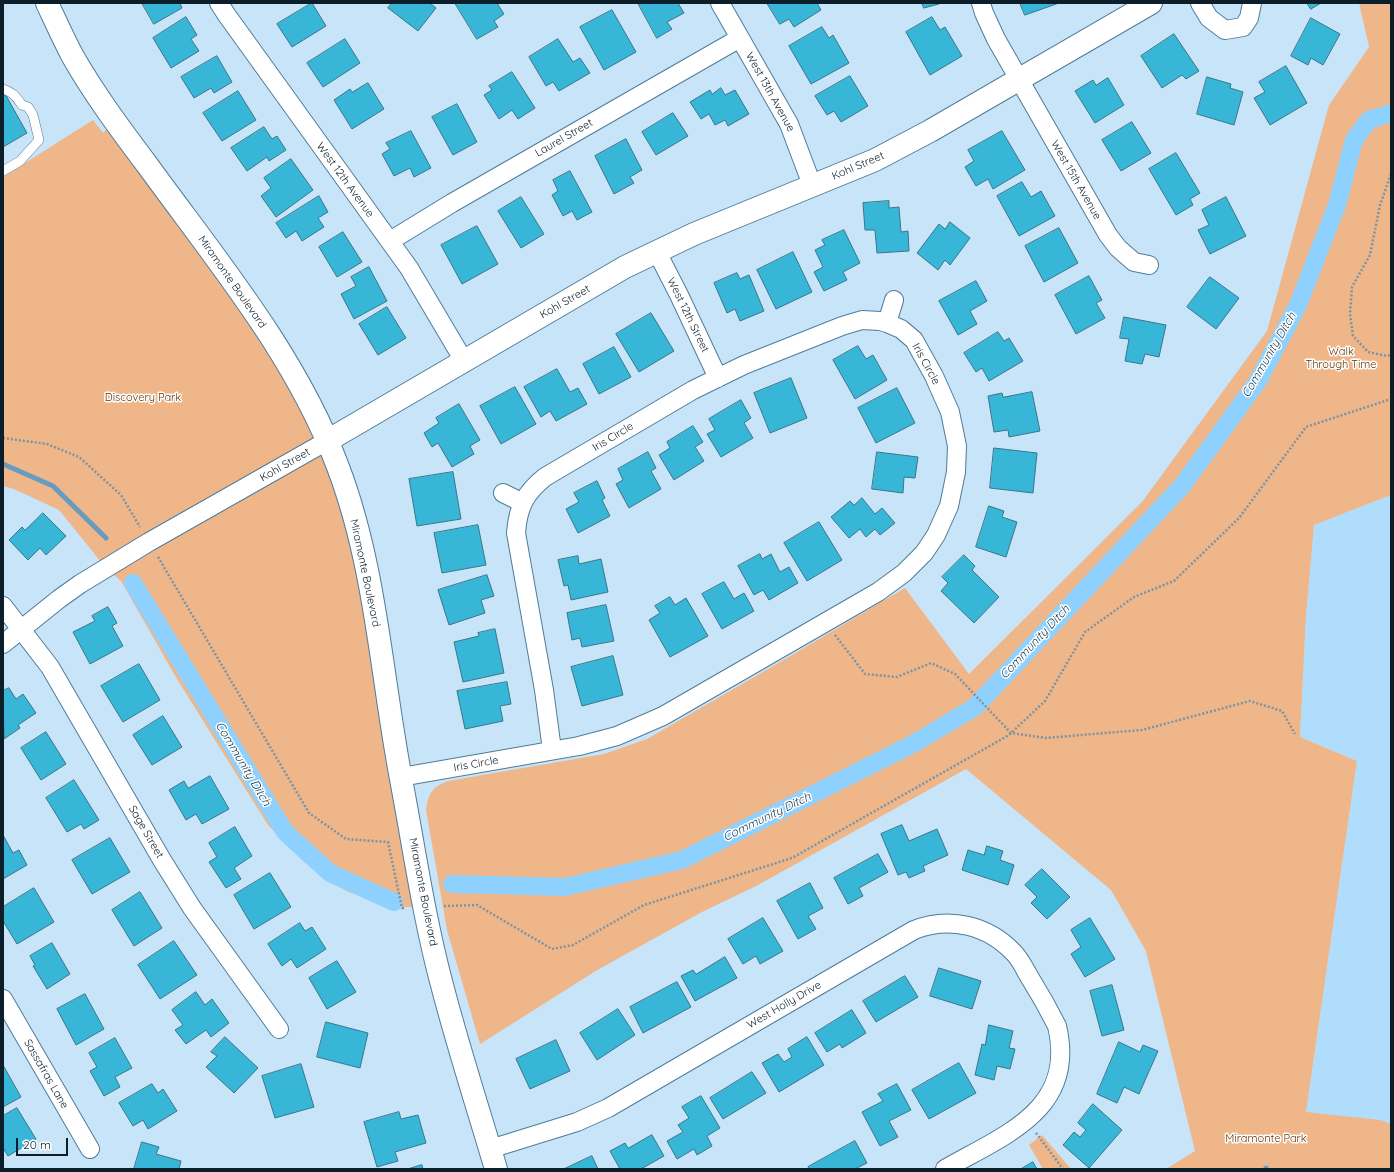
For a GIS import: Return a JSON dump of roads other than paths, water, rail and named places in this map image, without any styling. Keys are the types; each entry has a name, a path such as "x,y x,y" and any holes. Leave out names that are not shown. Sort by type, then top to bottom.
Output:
{"street":[{"name":"Miramonte Boulevard","path":"47,3 73,56 101,101 231,279 280,352 299,384 338,467 359,535 368,575 401,777 425,907 442,985 493,1159"},
{"name":"West 12th Avenue","path":"219,3 409,268 464,361"},
{"name":"West 13th Avenue","path":"720,3 789,124 812,185"},
{"name":"West 15th Avenue","path":"981,3 996,39 1108,235 1118,248 1134,262 1149,265"},
{"name":"Kohl Street","path":"3,644 58,599 149,542 327,442 625,267 694,234 875,160 930,131 1151,3"},
{"path":"1200,3 1209,18 1225,30 1243,27 1250,18 1252,3"},
{"name":"Laurel Street","path":"390,241 452,203 740,38"},
{"name":"West 12th Street","path":"657,252 718,378"},
{"path":"887,322 894,300"},
{"name":"Iris Circle","path":"401,777 579,746 617,736 663,716 878,592 904,573 924,553 936,535 949,506 956,472 957,446 950,412 934,376 914,340 901,329 887,322 862,320 842,326 744,365 693,390 534,486 523,503 517,522 516,533 544,690 552,750"},
{"path":"503,493 523,503"},
{"name":"Sage Street","path":"3,606 50,667 162,860 189,902 279,1029"},
{"name":"West Holly Drive","path":"493,1159 608,1108 892,942 924,926 941,923 961,924 981,929 1000,940 1019,959 1057,1026 1060,1038 1061,1056 1058,1073 1052,1089 1042,1106 1026,1121 946,1169"},
{"name":"Sassafras Lane","path":"3,999 90,1149"}],"lane":[{"path":"3,89 11,91 22,105 28,107 33,115 39,140 20,161 3,171"}],"waterway":[{"name":"Community Ditch","path":"452,884 565,887 682,860 913,744 975,707 1182,486 1258,381 1298,305 1337,205 1354,140 1369,120 1391,113"},
{"name":"Community Ditch","path":"3,464 53,486 106,538"},
{"name":"Community Ditch","path":"133,583 285,832 330,873 394,902"}],"park label":[{"name":"Walk Through Time","path":"1341,358"},
{"name":"Discovery Park","path":"143,398"},
{"name":"Miramonte Park","path":"1266,1139"}]}
